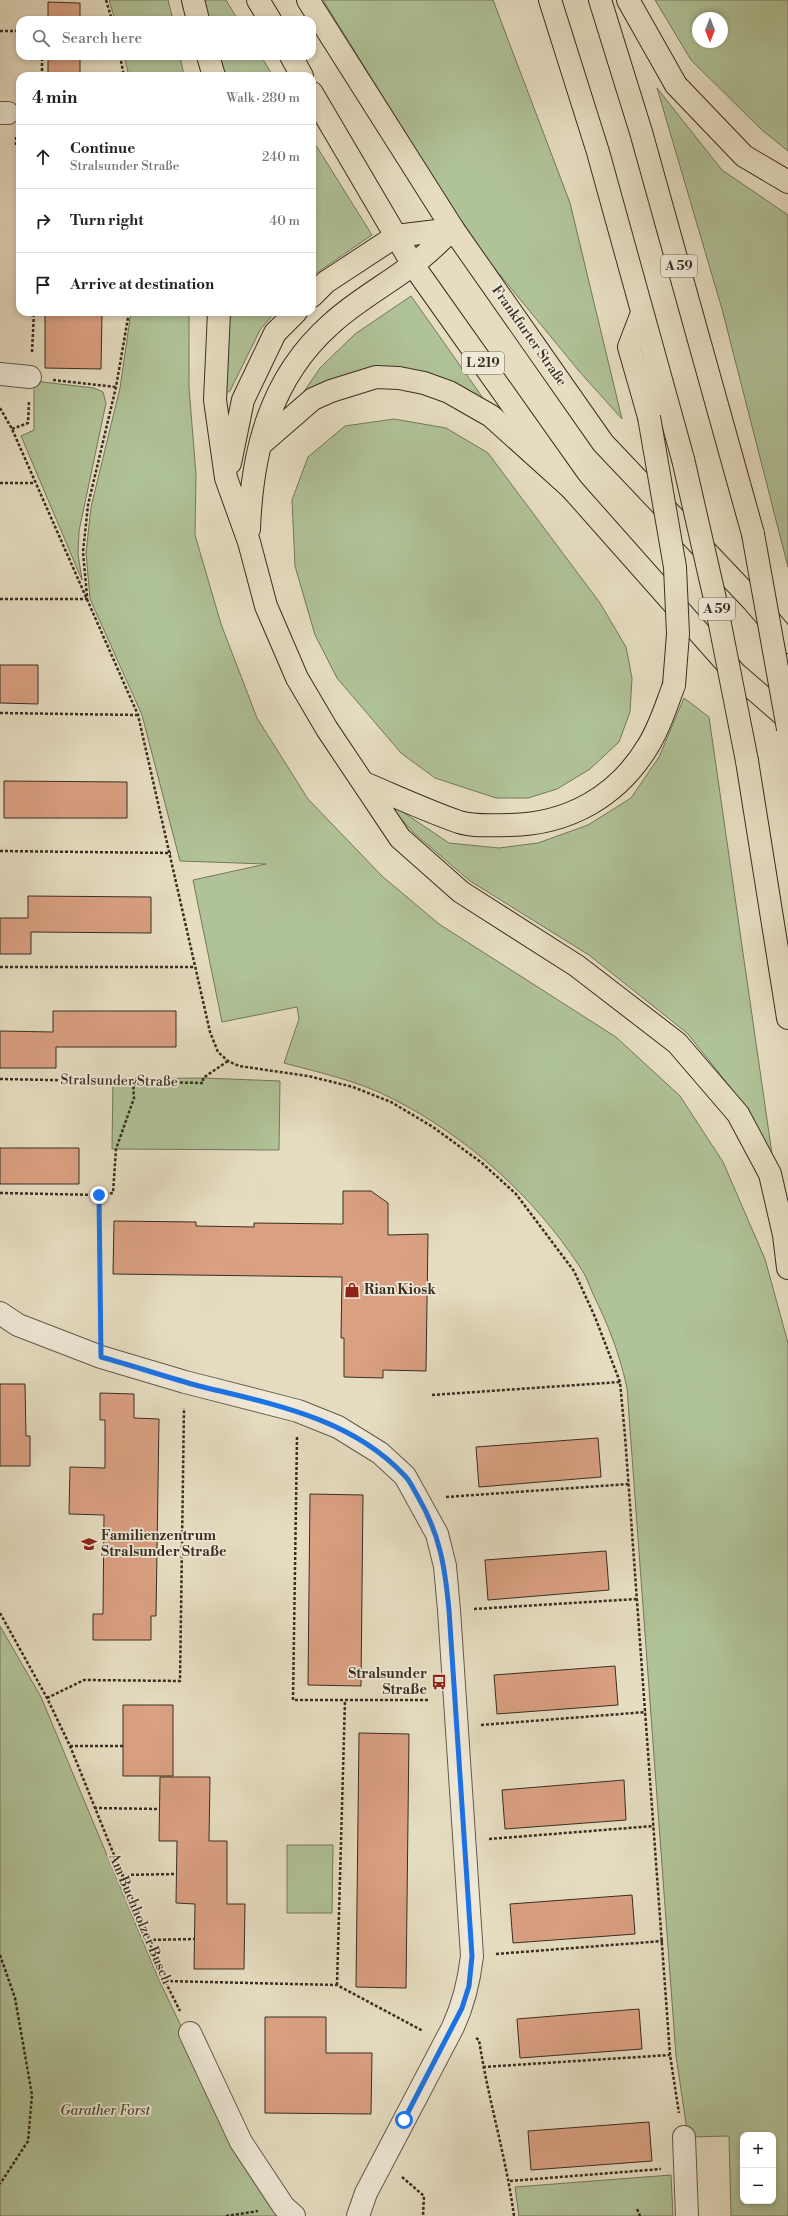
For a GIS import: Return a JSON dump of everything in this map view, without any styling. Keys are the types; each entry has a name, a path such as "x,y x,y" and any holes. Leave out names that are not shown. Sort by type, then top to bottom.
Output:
{"main road":[{"path":"193,0 197,16"},
{"path":"258,0 268,16"},
{"name":"Frankfurter Straße","path":"308,0 453,228 603,443 753,601 788,642"},
{"name":"A 59","path":"550,0 598,152 683,459 715,599 747,761 788,1018"},
{"name":"A 59","path":"600,0 641,132 753,534 788,729"},
{"path":"628,0 676,86 744,156 788,182"},
{"path":"209,60 213,72"},
{"path":"293,60 300,72"},
{"name":"L 219","path":"316,99 413,265 572,488 735,673 788,719"},
{"path":"316,292 326,282 396,236 453,228"},
{"path":"249,542 253,474 259,445 285,379 306,349 331,323 413,265 453,228"},
{"path":"364,783 461,822 490,825 528,825 562,817 591,805 615,786 635,766 660,723 674,685 678,634 675,567 649,417 629,348 642,313"},
{"path":"219,316 215,400 226,478 249,542 266,606 297,678 327,729 400,838 461,892 577,966 677,1043 738,1114 770,1174 784,1235 788,1268"},
{"path":"226,478 242,400 275,333 292,316"},
{"path":"259,445 313,399 331,391 376,377 399,378 448,392 491,416 572,488"}],"street":[{"path":"0,374 30,377"},
{"path":"0,1313 18,1325 101,1357 185,1382 298,1411 338,1427 380,1453 405,1476 419,1499 436,1534 444,1566 449,1610 472,1956 469,1986 462,2008 449,2035 382,2161 366,2193 358,2216"},
{"path":"190,2033 241,2142 284,2207 294,2216"},
{"path":"684,2137 687,2216"}],"path":[{"path":"106,0 111,16"},
{"path":"0,30 16,31"},
{"path":"42,60 42,72"},
{"path":"121,60 123,72"},
{"path":"88,599 84,552 87,512 116,387 128,316"},
{"path":"30,377 116,387"},
{"path":"0,408 12,430 34,483 88,599 138,715 171,853 195,967 214,1044 218,1052 228,1061 239,1066 308,1076 353,1087 391,1102 433,1127 482,1164 516,1194 574,1272 607,1344 620,1382 646,1712 670,2055 684,2137"},
{"path":"0,483 34,483"},
{"path":"0,599 88,599"},
{"path":"0,713 138,715"},
{"path":"0,851 171,853"},
{"path":"0,967 195,967"},
{"name":"Stralsunder Straße","path":"0,1079 203,1083 203,1078 228,1061"},
{"path":"0,1193 99,1195 113,1193 116,1149 134,1098 133,1082"},
{"path":"99,1195 101,1357"},
{"path":"47,1698 84,1680 180,1681 185,1382"},
{"path":"432,1394 620,1382"},
{"path":"298,1411 293,1700 455,1700"},
{"path":"419,1499 629,1484"},
{"path":"449,1610 637,1599"},
{"name":"Am Buchholzer Busch","path":"0,1613 47,1698 70,1746 165,1981 190,2033"},
{"path":"337,1985 345,1700"},
{"path":"457,1727 646,1712"},
{"path":"70,1746 123,1746"},
{"path":"94,1808 159,1809"},
{"path":"465,1841 654,1826"},
{"path":"121,1875 176,1874"},
{"path":"148,1940 195,1939"},
{"path":"472,1956 663,1941"},
{"path":"0,1955 15,1998 32,2095 28,2141 0,2184"},
{"path":"165,1981 337,1985 449,2035 479,2040 483,2068 510,2181 514,2216"},
{"path":"483,2068 670,2055"},
{"path":"382,2161 424,2196 423,2216"},
{"path":"510,2181 685,2167"},
{"path":"637,2209 640,2216"}],"green space":[{"path":"109,0 168,0 172,16 114,16"},
{"path":"204,0 226,0 236,16 208,16"},
{"path":"323,0 493,0 570,203 622,419 579,371 473,242"},
{"path":"655,0 788,0 788,151 763,131 691,60"},
{"path":"125,60 181,60 183,72 128,72"},
{"path":"221,60 263,60 271,72 224,72"},
{"path":"657,88 722,170 788,215 788,567 722,309"},
{"path":"316,145 372,235 316,273"},
{"path":"411,296 490,408 410,370 297,402 320,368 355,334"},
{"path":"130,316 189,316 189,388 196,474 195,535 221,624 257,718 308,799 382,876 439,924 616,1037 680,1096 723,1162 765,1259 788,1343 788,2216 731,2216 729,2136 688,2137 676,2056 627,1388 621,1364 604,1317 584,1273 562,1241 520,1193 473,1150 421,1114 367,1087 284,1063 299,1019 297,1007 222,1022 193,880 266,864 180,861 142,715 90,599 86,553 91,507 120,388"},
{"path":"228,316 272,316 260,330 230,391 226,393"},
{"path":"34,381 94,388 103,392 106,403 79,531 78,554 82,580 21,436 34,430"},
{"path":"394,419 446,428 488,453 600,603 626,647 632,678 630,712 619,742 590,769 557,789 528,798 496,798 435,778 401,753 337,678 315,635 295,566 292,500 308,457 345,426"},
{"path":"684,698 709,717 772,1154 747,1108 687,1033 589,955 470,881 414,833 382,798 449,843 499,848 538,843 588,825 631,798 659,757"},
{"path":"203,1078 280,1081 279,1150 112,1149 113,1079"},
{"name":"Garather Forst","path":"0,1626 41,1697 159,1980 236,2141 283,2216 0,2216"},
{"path":"287,1845 333,1845 332,1913 287,1913"},
{"path":"671,2175 673,2216 519,2216 515,2187"}],"building":[{"path":"48,2 80,3 80,16 48,16"},
{"path":"48,60 80,60 80,72 48,72"},
{"path":"45,316 102,316 101,369 45,368"},
{"path":"0,665 38,665 38,704 0,703"},
{"path":"4,781 127,782 127,818 4,818"},
{"path":"28,896 151,897 151,933 31,932 31,954 0,954 0,918 28,918"},
{"path":"53,1011 176,1011 176,1047 56,1047 56,1068 0,1068 0,1031 53,1032"},
{"path":"0,1148 79,1148 79,1184 0,1184"},
{"path":"343,1191 371,1191 388,1203 388,1235 428,1234 426,1371 383,1370 383,1378 344,1377 344,1338 341,1338 342,1277 113,1274 114,1221 196,1222 196,1226 254,1227 254,1223 343,1224"},
{"path":"0,1384 25,1384 26,1436 30,1436 30,1466 0,1466"},
{"path":"100,1393 134,1394 134,1418 159,1419 156,1616 151,1616 151,1640 93,1640 93,1614 103,1614 104,1515 69,1514 70,1467 105,1468 105,1420 100,1420"},
{"path":"598,1438 601,1477 479,1487 476,1447"},
{"path":"310,1494 363,1495 361,1686 308,1685"},
{"path":"606,1551 609,1590 488,1600 485,1560"},
{"path":"615,1666 618,1705 497,1714 494,1675"},
{"path":"123,1705 173,1705 173,1776 123,1776"},
{"path":"359,1733 409,1734 406,1988 356,1987"},
{"path":"160,1777 210,1777 209,1841 227,1841 227,1904 245,1904 244,1969 194,1969 195,1904 176,1903 177,1841 159,1841"},
{"path":"624,1780 626,1820 505,1829 502,1790"},
{"path":"632,1895 635,1934 513,1943 510,1904"},
{"path":"639,2009 642,2049 520,2058 517,2019"},
{"path":"265,2017 326,2017 326,2053 372,2053 371,2114 265,2113"},
{"path":"649,2122 652,2161 531,2170 528,2131"}],"place":[{"name":"Rian Kiosk","path":"352,1290"},
{"name":"Familienzentrum Stralsunder Straße","path":"89,1544"},
{"name":"Stralsunder Straße","path":"439,1682"}],"route":[{"path":"99,1195 101,1357 185,1382 298,1411 338,1427 380,1453 405,1476 419,1499 436,1534 444,1566 449,1610 472,1956 469,1986 462,2008 404,2120"}]}
